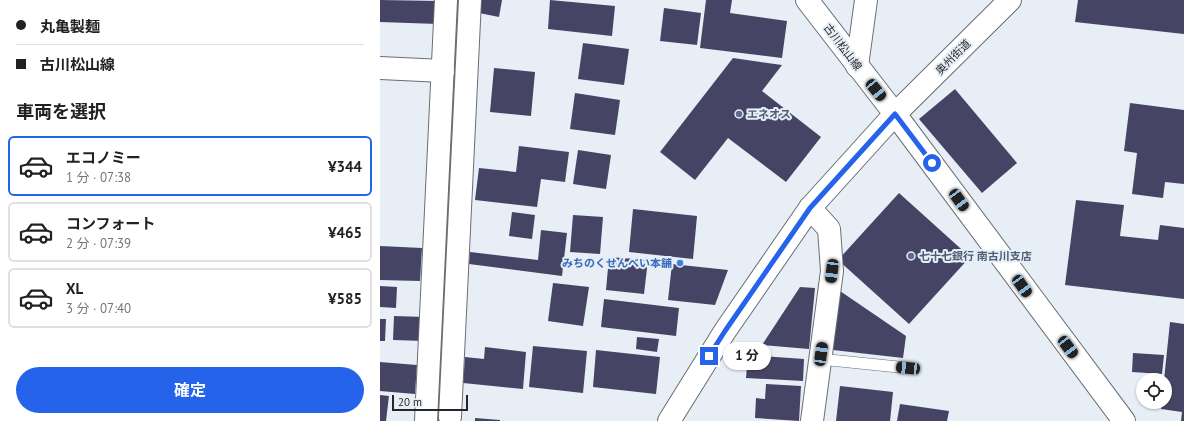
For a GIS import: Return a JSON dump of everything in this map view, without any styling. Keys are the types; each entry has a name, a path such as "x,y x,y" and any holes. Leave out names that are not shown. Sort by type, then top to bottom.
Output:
{"street":[{"path":"446,0 443,71 452,125 450,417"},
{"path":"426,421 452,125 470,0"},
{"name":"古川松山線","path":"807,0 895,114 1124,421"},
{"path":"857,66 866,0"},
{"name":"奥州街道","path":"895,114 1010,0"},
{"path":"380,68 443,71"},
{"path":"669,421 725,331 810,208 895,114"},
{"path":"810,208 830,229 832,271 812,421"}],"lane":[{"path":"820,359 908,368"}],"building":[{"path":"380,0 439,1 438,24 380,22"},
{"path":"482,0 502,0 499,17 479,13"},
{"path":"550,0 615,6 612,36 548,29"},
{"path":"706,0 732,0 730,13 787,21 782,58 700,48"},
{"path":"1078,0 1184,0 1184,34 1075,22"},
{"path":"664,8 701,13 697,45 660,41"},
{"path":"583,43 629,49 624,85 578,79"},
{"path":"733,58 782,65 762,91 821,137 786,182 728,138 695,180 660,152"},
{"path":"494,68 535,72 531,116 490,112"},
{"path":"955,89 1017,163 982,193 919,119"},
{"path":"575,93 620,100 615,135 570,129"},
{"path":"1130,103 1184,110 1184,184 1165,182 1163,198 1132,194 1137,153 1124,151"},
{"path":"519,146 569,152 565,182 541,179 537,207 475,200 479,168 516,172"},
{"path":"578,150 611,155 606,189 573,184"},
{"path":"899,193 970,257 909,324 838,260"},
{"path":"1076,200 1124,205 1120,236 1158,240 1160,225 1184,228 1184,299 1065,285"},
{"path":"633,209 697,216 693,259 629,252"},
{"path":"512,212 535,215 532,239 509,236"},
{"path":"573,215 603,217 600,254 570,252"},
{"path":"541,230 567,233 562,276 469,264 470,252 538,260"},
{"path":"380,246 422,248 420,281 380,280"},
{"path":"609,257 648,260 644,294 606,290"},
{"path":"672,264 728,270 715,305 668,300"},
{"path":"553,283 589,287 583,326 548,321"},
{"path":"380,286 397,287 396,308 380,307"},
{"path":"800,287 815,288 809,349 762,345"},
{"path":"840,291 906,336 903,358 833,350"},
{"path":"604,299 679,308 676,336 601,327"},
{"path":"394,316 426,317 425,341 393,340"},
{"path":"380,319 386,319 385,341 380,341"},
{"path":"1170,322 1184,324 1184,421 1181,421 1182,412 1161,409 1172,409 1172,373 1165,373"},
{"path":"637,337 659,339 657,352 636,349"},
{"path":"533,346 587,351 583,393 529,387"},
{"path":"485,347 526,352 523,389 463,383 465,357 484,359"},
{"path":"596,350 660,357 656,394 593,387"},
{"path":"1133,353 1164,355 1162,373 1132,372"},
{"path":"748,355 804,359 803,381 746,378"},
{"path":"380,362 417,365 415,394 380,391"},
{"path":"766,384 801,386 799,421 755,418 756,398 765,399"},
{"path":"840,386 893,392 890,421 836,421"},
{"path":"380,395 389,396 386,421 380,421"},
{"path":"900,404 949,411 947,421 897,421"},
{"path":"475,418 500,420 500,421 475,421"}],"waterway":[{"path":"438,421 459,0"}],"place":[{"name":"エネオス","path":"739,114"},
{"name":"七十七銀行 南古川支店","path":"911,256"},
{"name":"みちのくせんべい本舗","path":"680,263"}],"route":[{"path":"709,356 810,208 895,114 932,163"}]}
